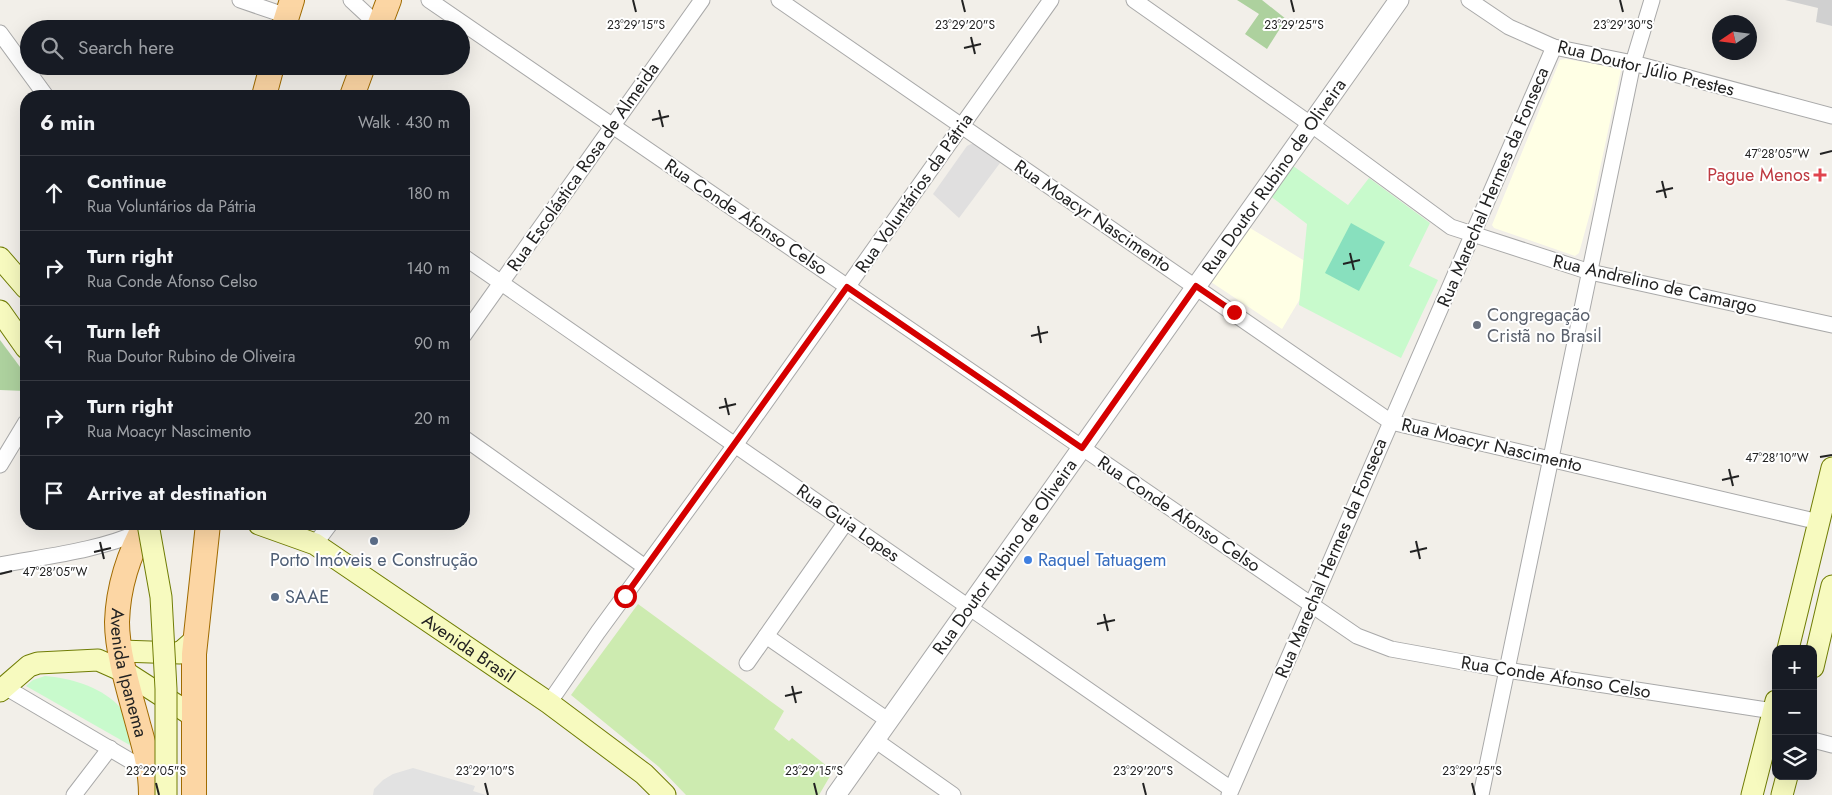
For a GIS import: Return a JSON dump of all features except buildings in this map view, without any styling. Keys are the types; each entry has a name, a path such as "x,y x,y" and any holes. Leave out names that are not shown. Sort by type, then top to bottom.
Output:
{"main road":[{"path":"382,20 389,0"},
{"path":"266,90 270,75"},
{"path":"354,90 360,75"},
{"path":"0,248 20,267"},
{"path":"0,258 20,281"},
{"path":"0,300 20,324"},
{"path":"0,311 20,339"},
{"path":"1789,645 1832,468"},
{"name":"Avenida Ipanema","path":"147,530 125,572 117,624 123,662 151,784"},
{"path":"150,530 161,598 166,689 166,795"},
{"path":"152,530 165,548 172,636 179,795"},
{"name":"Avenida Brasil","path":"276,530 315,544 549,703 644,774 665,795"},
{"path":"194,795 194,654 207,532"},
{"path":"1817,650 1832,588"},
{"path":"2,689 29,666 38,662 98,660 123,662 180,653 196,640"},
{"path":"123,662 195,717"},
{"path":"1752,795 1772,718"},
{"path":"1782,795 1786,780"}],"street":[{"path":"240,0 287,15"},
{"path":"351,0 372,20"},
{"name":"Rua Conde Afonso Celso","path":"429,0 458,20"},
{"name":"Rua Escolástica Rosa de Almeida","path":"470,327 702,0"},
{"name":"Rua Moacyr Nascimento","path":"779,0 1391,422 1819,522"},
{"name":"Rua Voluntários da Pátria","path":"549,703 1051,0"},
{"name":"Rua Andrelino de Camargo","path":"1134,0 1310,124 1451,227 1590,272 1832,325"},
{"name":"Rua Doutor Rubino de Oliveira","path":"836,795 1399,0"},
{"name":"Rua Doutor Júlio Prestes","path":"1469,0 1509,27 1554,46 1633,63 1832,116"},
{"path":"1481,795 1633,63 1652,0"},
{"name":"Rua Conde Afonso Celso","path":"470,28 1357,636 1391,649 1508,670 1772,706"},
{"path":"0,33 20,60"},
{"name":"Rua Marechal Hermes da Fonseca","path":"1230,792 1554,46"},
{"path":"31,75 42,90"},
{"name":"Rua Guia Lopes","path":"470,261 969,607 1230,792"},
{"path":"0,465 20,432"},
{"path":"470,442 645,567"},
{"path":"747,663 846,522"},
{"path":"0,565 98,546 127,538 142,530"},
{"path":"315,544 326,530"},
{"path":"766,636 889,721"},
{"path":"2,689 110,748 151,784"},
{"path":"875,740 952,795"},
{"path":"1817,741 1832,744"},
{"path":"74,795 110,748"}],"shaded area":[{"path":"1785,0 1832,0 1832,26 1816,22 1818,8"},
{"path":"1566,59 1619,68 1621,70 1592,206 1579,253 1575,256 1494,228 1492,225 1560,60"},
{"path":"977,144 1000,163 959,218 933,194 967,146"},
{"path":"1250,228 1318,269 1282,329 1211,282"},
{"path":"413,768 475,786 473,791 486,795 373,795 374,789 383,780 393,774"}],"green space":[{"path":"1237,0 1262,0 1286,19 1267,49 1245,34 1259,14"},
{"path":"1289,163 1348,205 1369,178 1430,223 1409,266 1438,280 1401,358 1299,305 1307,224 1269,195"},
{"path":"1351,223 1385,242 1359,291 1325,273"},
{"path":"0,340 20,367 20,391 0,390"},
{"path":"638,604 784,711 774,729 789,741 792,738 833,771 819,795 686,795 659,767 571,695"},
{"path":"45,676 83,684 101,692 117,704 127,719 135,748 26,686 33,680"}],"place":[{"name":"Pague Menos","path":"1820,175"},
{"name":"Congregação Cristã no Brasil","path":"1477,325"},
{"name":"Porto Imóveis e Construção","path":"374,541"},
{"name":"Raquel Tatuagem","path":"1028,560"},
{"name":"SAAE","path":"275,597"}],"route":[{"path":"625,596 847,287 1082,448 1196,286 1234,312"}]}
